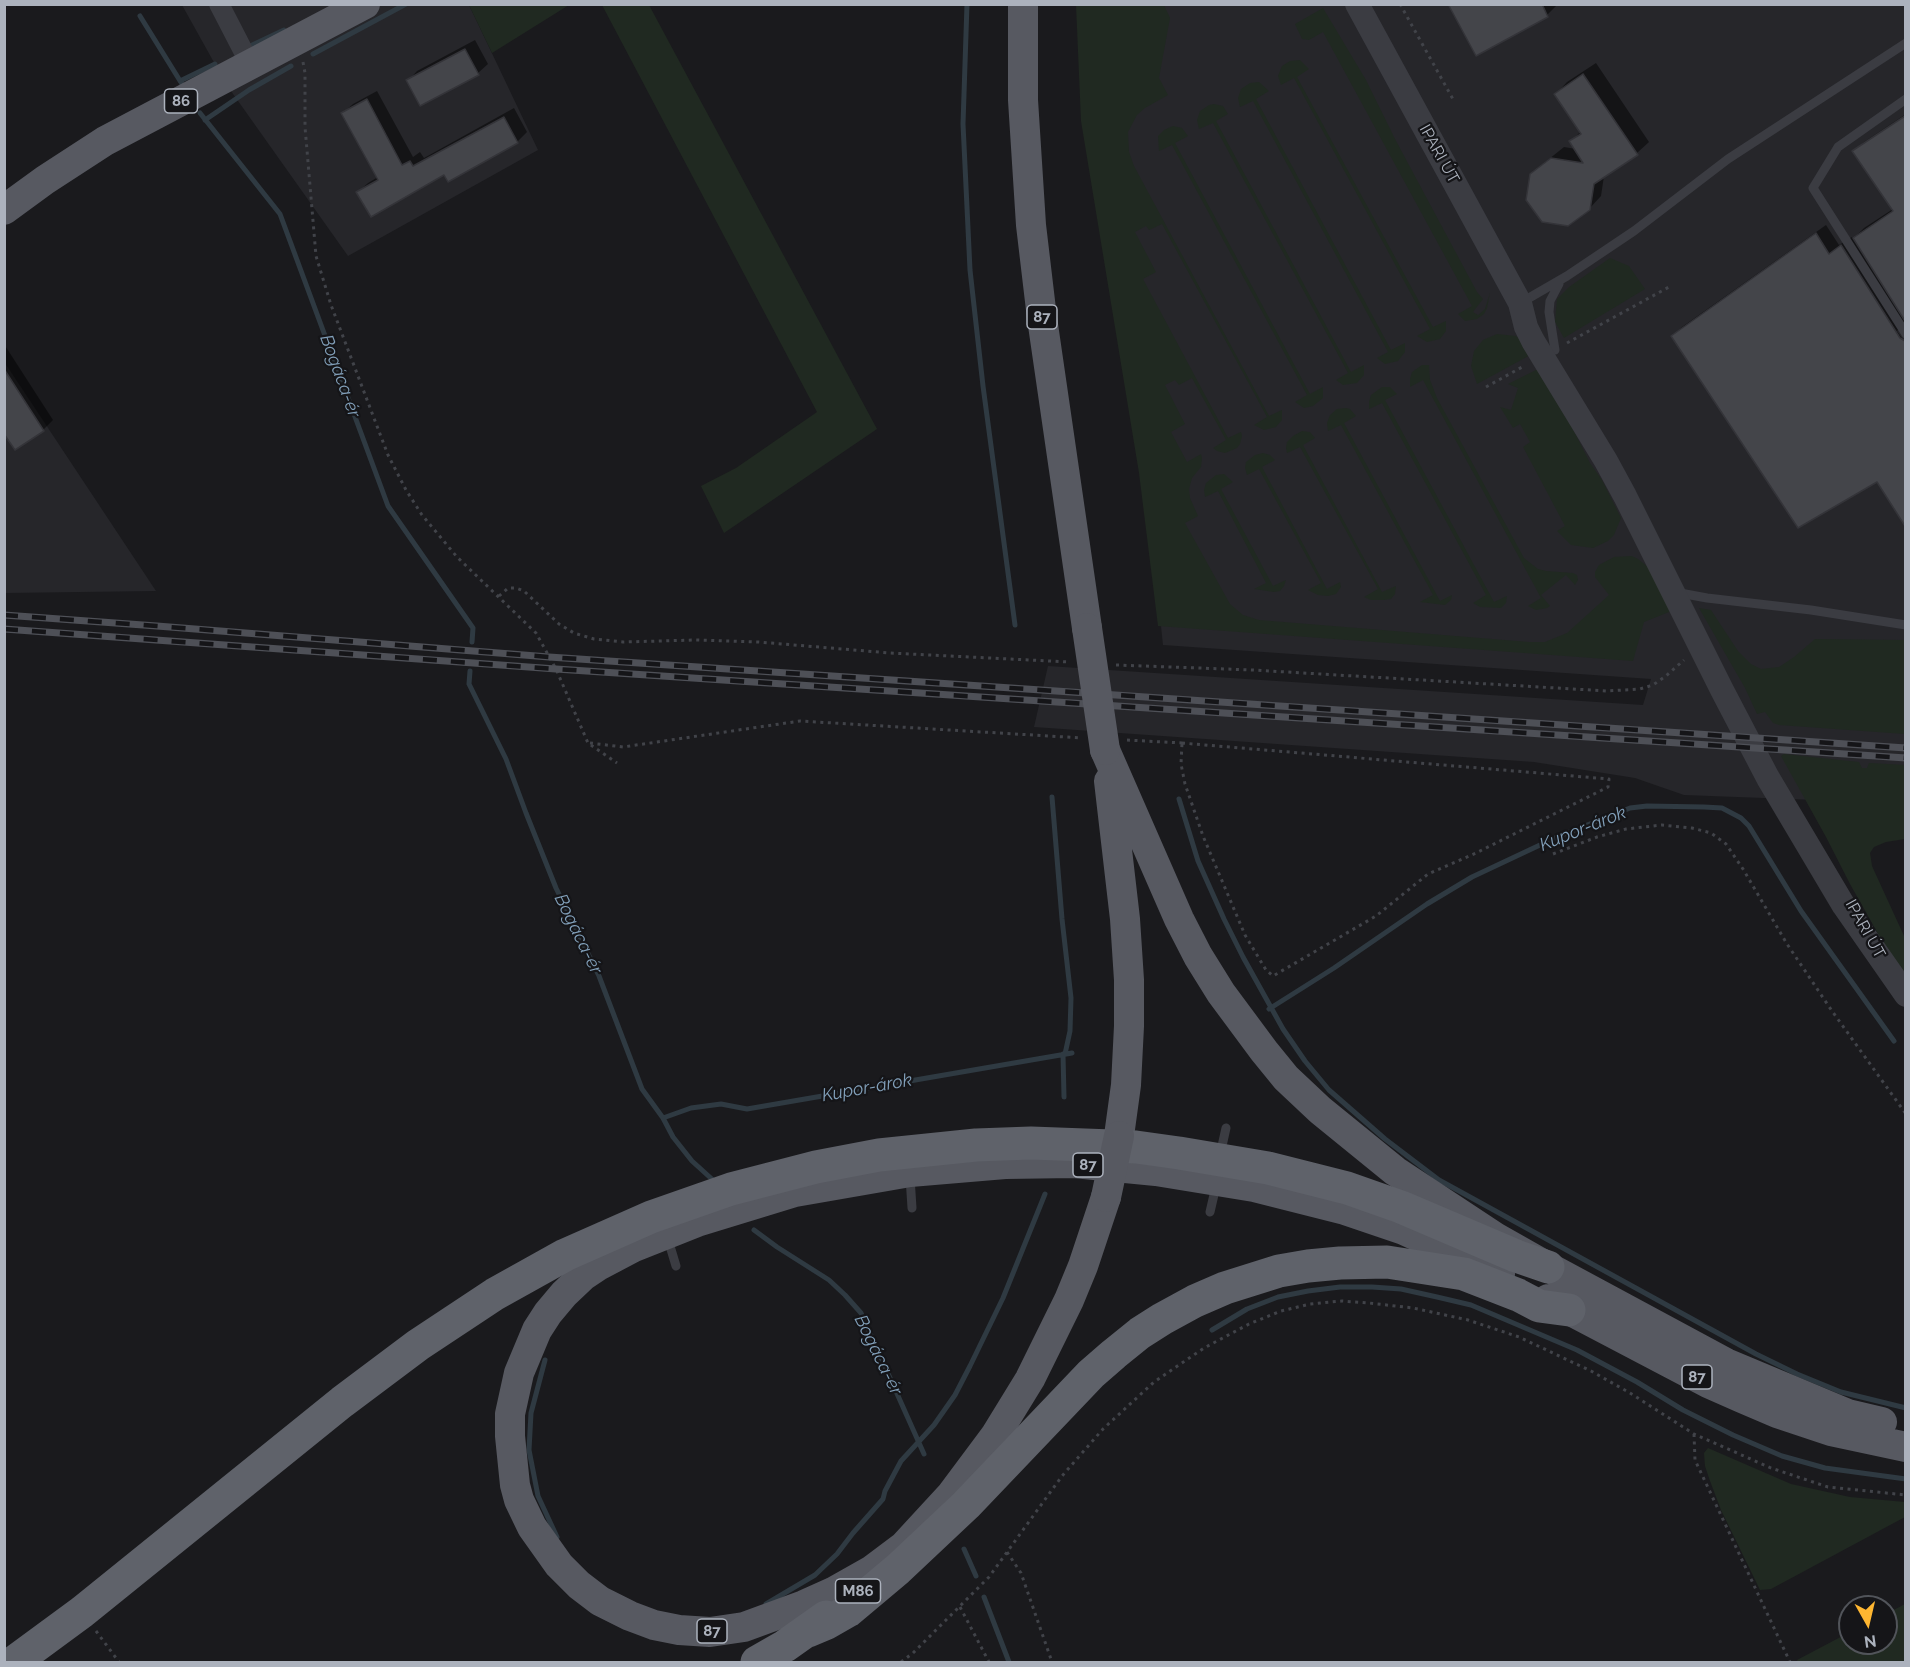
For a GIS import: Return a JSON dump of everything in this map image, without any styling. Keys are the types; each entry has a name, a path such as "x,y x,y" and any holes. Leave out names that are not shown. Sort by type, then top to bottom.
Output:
{"highway":[{"path":"14,1662 82,1612 333,1409 418,1345 495,1294 565,1255 641,1221 731,1189 879,1155 926,1149 1032,1143 1136,1147 1221,1156 1372,1196 1548,1267"},
{"path":"808,1631 848,1611 898,1569 987,1484 1091,1374 1162,1319 1195,1301 1226,1288 1279,1271 1340,1263 1387,1262 1464,1274 1518,1295 1539,1306 1569,1310"},
{"name":"M86","path":"758,1662 808,1631 864,1586 904,1546"}],"main road":[{"name":"86","path":"4,210 105,141 248,60 299,40 365,4"},
{"name":"87","path":"1023,4 1023,100 1031,225 1042,318 1087,628 1115,745 1114,782 1129,980 1126,1077 1119,1136 1106,1197 1069,1300 1030,1379 979,1459 951,1495 904,1546 872,1570 833,1592 744,1628 710,1632 679,1630 654,1625 600,1601 579,1585 559,1565 532,1527 519,1500 515,1485 510,1414 519,1373 537,1330 564,1293 583,1276 634,1247 666,1233 745,1206 795,1192 910,1172 1005,1164 1074,1163 1156,1171 1221,1156 1254,1187 1345,1210 1404,1230 1503,1275 1708,1383 1777,1413 1831,1431 1905,1447"},
{"name":"87","path":"1114,782 1174,909 1198,956 1221,993 1286,1078 1320,1110 1395,1171 1494,1236 1726,1364 1848,1414 1905,1426"}],"street":[{"path":"219,4 248,60"},
{"name":"IPARI ÚT","path":"1357,4 1520,303 1526,327 1533,341 1606,460 1746,737 1844,906 1899,985"},
{"name":"IPARI ÚT","path":"1520,303 1561,347 1606,460"},
{"name":"IPARI ÚT","path":"1644,532 1733,682 1798,800 1847,897 1899,985"}],"lane":[{"path":"1520,303 1567,276 1634,231 1728,159 1905,43"},
{"path":"1905,99 1838,147 1813,188 1905,334"},
{"path":"1561,347 1550,322 1550,301 1557,285 1567,276"},
{"path":"1680,593 1905,625"},
{"path":"1210,1212 1221,1156"},
{"path":"910,1172 912,1208"},
{"path":"666,1233 676,1266"}],"path":[{"path":"1400,4 1454,100"},
{"path":"299,40 305,73 305,127 316,256 331,305 388,455 422,515 457,557 536,633 556,669 588,743 617,763"},
{"path":"1561,347 1669,287 1670,284"},
{"path":"1486,387 1528,365"},
{"path":"499,596 508,588 524,591 559,624 574,633 594,639 623,642 696,640 758,642 890,653 1067,662"},
{"path":"1114,665 1253,670 1606,691 1640,689 1653,685 1679,666 1689,655 1701,649"},
{"path":"588,743 623,747 800,721 1077,738"},
{"path":"1115,745 1182,743 1609,779 1608,787 1476,853 1428,874 1376,916 1273,976 1266,970 1245,935 1203,836 1185,784 1181,764 1182,743"},
{"path":"1553,855 1597,837 1626,829 1662,825 1692,828 1711,833 1726,844 1787,944 1905,1114"},
{"path":"901,1662 989,1577 1062,1476 1103,1429 1154,1382 1204,1348 1249,1324 1281,1311 1310,1304 1342,1301 1413,1308 1468,1320 1519,1337 1591,1371 1694,1434 1771,1468 1828,1487 1905,1495"},
{"path":"1694,1434 1695,1460 1790,1662"},
{"path":"1007,1552 1021,1573 1052,1662"},
{"path":"960,1607 989,1662"},
{"path":"82,1612 119,1662"}],"shaded area":[{"path":"182,5 469,5 538,150 348,256 226,84"},
{"path":"469,5 569,5 492,53"},
{"path":"602,5 649,5 877,429 724,533 701,486 736,468 817,412"},
{"path":"1076,5 1164,5 1170,18 1159,78 1168,95 1137,115 1128,132 1129,152 1134,166 1269,416 1282,410 1282,420 1276,427 1264,430 1254,425 1267,417 1162,224 1149,230 1146,226 1135,232 1156,272 1143,279 1228,438 1241,432 1240,444 1237,448 1225,453 1217,451 1213,448 1226,440 1192,378 1179,385 1175,380 1165,385 1185,424 1171,432 1187,462 1201,454 1202,458 1201,467 1192,478 1189,489 1190,498 1198,516 1185,523 1230,604 1243,615 1259,620 1545,642 1567,633 1609,595 1595,577 1599,565 1614,557 1632,556 1653,571 1674,610 1644,622 1633,661 1158,626 1139,473 1081,121"},
{"path":"1096,5 1905,5 1905,807 1843,801 1684,795 1635,778 1534,762 1034,727 1048,666 1643,705 1651,679 1163,645"},
{"path":"1323,8 1366,80 1395,139 1477,292 1483,299 1473,312 1478,315 1485,309 1490,293 1484,314 1477,319 1465,321 1458,314 1472,306 1323,32 1309,40 1302,39 1295,24"},
{"path":"1300,60 1309,69 1297,77 1433,327 1446,321 1446,331 1440,339 1427,342 1417,336 1430,329 1294,78 1281,85 1278,76 1282,66 1290,61"},
{"path":"1259,82 1269,91 1256,99 1391,350 1405,343 1405,352 1398,361 1385,364 1377,358 1388,352 1253,101 1240,107 1238,98 1241,89 1250,83"},
{"path":"1214,104 1223,106 1228,114 1216,121 1351,372 1364,365 1364,375 1357,383 1343,385 1336,380 1348,373 1213,123 1199,129 1197,120 1200,111"},
{"path":"1173,126 1182,128 1188,136 1175,143 1310,394 1323,387 1323,398 1313,406 1304,408 1295,402 1307,395 1172,145 1159,151 1158,136"},
{"path":"1610,258 1629,266 1645,289 1564,338 1555,322 1557,299 1569,287"},
{"path":"1497,334 1516,336 1534,353 1477,384 1471,366 1474,351 1483,340"},
{"path":"5,363 156,591 5,593"},
{"path":"1422,365 1429,365 1430,380 1437,398 1524,558 1538,569 1577,575 1578,580 1575,585 1566,575 1541,595 1550,606 1547,608 1536,610 1528,606 1541,598 1423,380 1410,387 1412,372"},
{"path":"1538,369 1568,419 1590,463 1602,480 1621,518 1614,535 1608,541 1593,548 1571,545 1557,531 1565,526 1523,447 1530,442 1520,424 1513,428 1500,407 1511,410 1518,388 1508,384"},
{"path":"1382,387 1390,387 1397,394 1385,400 1494,602 1507,596 1506,603 1501,608 1480,607 1473,603 1486,595 1382,403 1369,409 1371,395"},
{"path":"1346,408 1356,416 1344,423 1440,601 1452,595 1451,600 1445,605 1420,602 1433,595 1341,425 1328,431 1327,423 1330,415 1337,409"},
{"path":"1302,431 1310,432 1315,438 1303,445 1382,592 1396,586 1395,594 1391,599 1371,600 1364,597 1378,589 1300,447 1287,453 1287,442"},
{"path":"1263,453 1275,460 1262,467 1327,589 1340,582 1341,587 1336,594 1318,595 1308,590 1321,583 1259,469 1247,475 1246,462 1255,455"},
{"path":"1224,474 1233,482 1221,489 1273,586 1286,580 1280,591 1254,589 1266,583 1218,491 1205,497 1206,483 1216,475"},
{"path":"1699,608 1711,610 1738,651 1751,664 1761,669 1779,667 1815,639 1905,640 1905,734 1779,725 1773,723 1765,712 1757,714 1745,688"},
{"path":"1784,754 1859,762 1862,768 1867,768 1869,763 1905,765 1905,839 1886,842 1874,847 1870,853 1872,866 1905,938 1905,977 1850,884 1781,756"},
{"path":"1708,1448 1791,1484 1850,1497 1905,1502 1905,1517 1771,1589 1760,1590 1721,1510 1710,1481 1704,1453"},
{"path":"1905,1604 1905,1662 1798,1662 1797,1660 1838,1638 1838,1655 1898,1655 1898,1608"}],"building":[{"path":"1448,4 1542,4 1548,17 1476,56"},
{"path":"465,49 479,75 420,106 406,80"},
{"path":"1583,74 1638,155 1594,184 1590,210 1568,226 1542,222 1526,200 1530,174 1551,158 1583,163 1569,141 1581,134 1554,94"},
{"path":"367,99 402,165 410,161 413,166 504,117 518,143 448,182 444,175 371,217 356,192 378,180 341,113"},
{"path":"1905,116 1905,321 1853,238 1893,211 1852,151"},
{"path":"1816,233 1829,254 1841,245 1900,338 1905,341 1905,526 1877,482 1798,528 1671,336"},
{"path":"4,369 44,431 15,450 4,434"}],"waterway":[{"path":"313,54 406,4"},
{"path":"967,4 963,124 970,270 1015,625"},
{"name":"Bogáca-ér","path":"140,16 182,84"},
{"path":"246,48 284,30"},
{"path":"180,81 215,64"},
{"path":"205,120 249,90 291,66"},
{"name":"Bogáca-ér","path":"200,113 280,214 388,506 473,628 472,642"},
{"name":"Bogáca-ér","path":"470,671 469,684 506,759 556,888 599,976 642,1089 663,1118 673,1137 692,1161 714,1181"},
{"path":"1052,797 1071,998 1070,1031 1065,1054"},
{"path":"1179,799 1198,861 1224,919 1283,1029 1329,1090 1385,1139 1439,1180 1756,1354 1841,1392 1906,1408"},
{"name":"Kupor-árok","path":"1269,1009 1334,968 1427,904 1472,877 1557,837 1630,808 1704,807 1722,808 1741,818 1749,826 1801,911 1894,1041"},
{"name":"Kupor-árok","path":"663,1118 691,1108 721,1104 747,1109 1072,1053"},
{"path":"1063,1054 1064,1097"},
{"path":"766,1604 815,1575 837,1554 883,1499 901,1461 934,1425 955,1395 1003,1298 1045,1194"},
{"name":"Bogáca-ér","path":"754,1230 829,1280 861,1313 924,1454"},
{"path":"1212,1330 1247,1309 1278,1297 1340,1287 1401,1289 1471,1305 1577,1350 1683,1410 1782,1456 1825,1468 1906,1479"},
{"path":"545,1360 531,1413 529,1450 538,1496 557,1537"},
{"name":"Bogáca-ér","path":"964,1549 976,1576"},
{"name":"Bogáca-ér","path":"984,1597 1009,1662"}],"railway":[{"path":"4,615 549,657 1906,748"},
{"path":"4,629 556,669 1906,758"}]}
